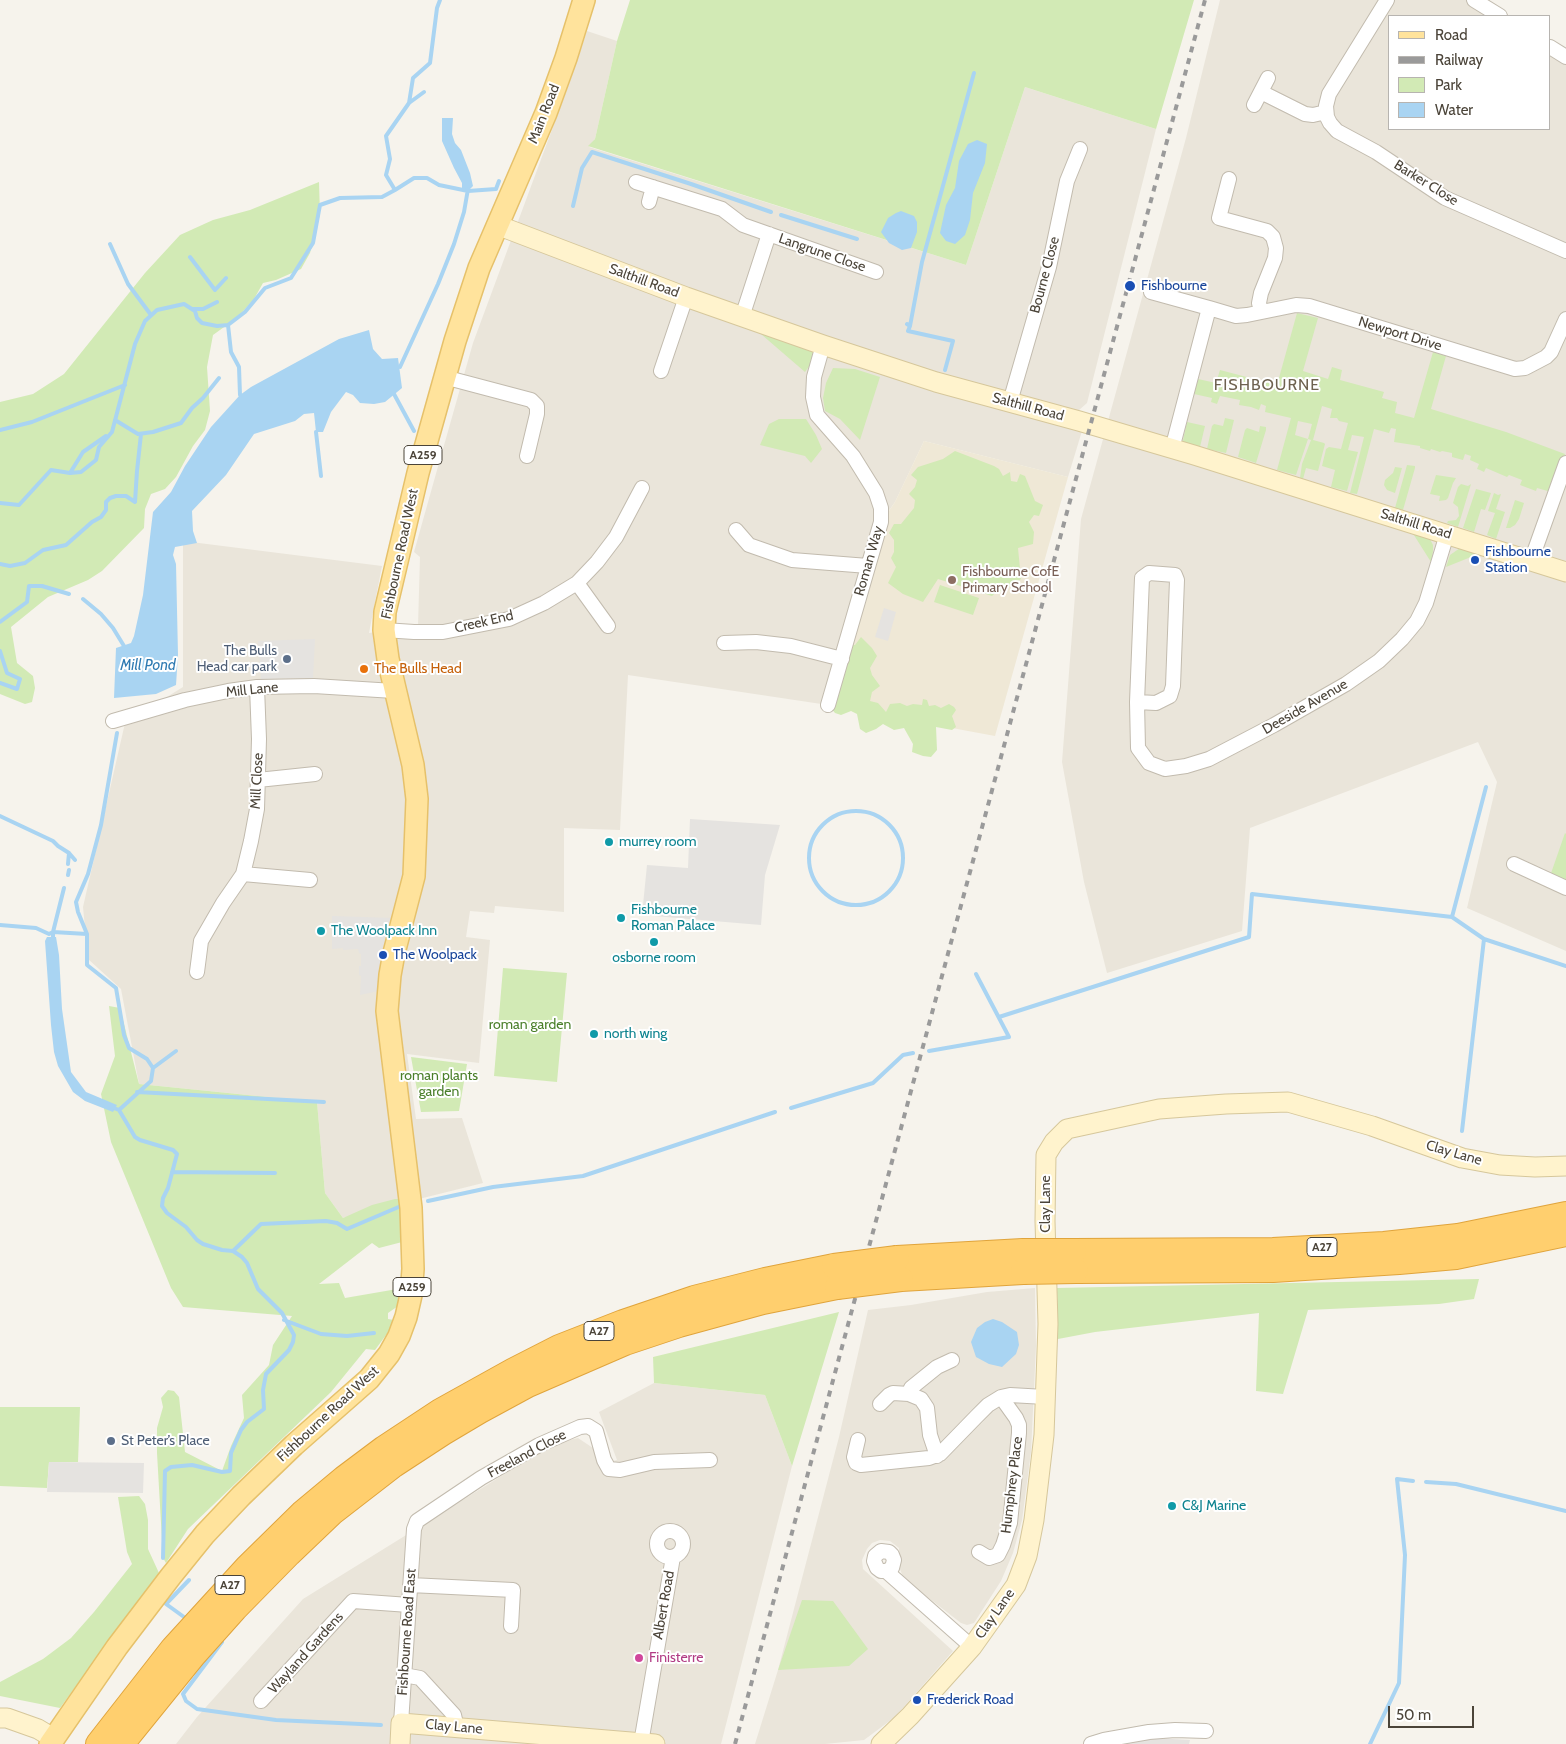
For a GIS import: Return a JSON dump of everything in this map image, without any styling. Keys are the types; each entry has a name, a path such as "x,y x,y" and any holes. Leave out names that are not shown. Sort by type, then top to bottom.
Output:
{"highway":[{"name":"A27","path":"98,1744 173,1648 247,1567 302,1513 344,1478 432,1416 512,1371 551,1351 622,1322 694,1298 765,1280 835,1277 899,1268 1075,1261 1384,1244 1458,1236 1566,1214"},
{"name":"A27","path":"1075,1261 1273,1270 1456,1258 1566,1234"},
{"name":"A27","path":"122,1744 194,1655 234,1610 332,1513 394,1465 480,1411 528,1386 624,1343 679,1325 763,1302 835,1277"}],"main road":[{"name":"Main Road","path":"496,225 546,113 584,0"},
{"name":"Fishbourne Road West","path":"51,1741 117,1647 205,1534 261,1477 369,1379 389,1354 406,1317 411,1295 413,1269 412,1208 388,1011 390,975 394,953 414,876 417,798 413,765 394,691 388,659 384,630 385,612 418,473 444,377 476,277 496,225"}],"street":[{"path":"1261,92 1305,114 1312,116 1326,112 1326,101 1329,94 1387,0"},
{"path":"1474,0 1498,15"},
{"path":"1551,48 1566,57"},
{"path":"1254,105 1268,78"},
{"name":"Barker Close","path":"1326,112 1330,123 1337,131 1376,152 1445,198 1566,251"},
{"name":"Bourne Close","path":"1010,402 1049,267 1067,180 1080,149"},
{"path":"1229,179 1219,218 1267,231 1273,238 1276,248 1275,258 1261,293 1259,303 1261,312"},
{"name":"Langrune Close","path":"636,182 722,209 743,225 876,272"},
{"path":"649,202 653,187"},
{"name":"Salthill Road","path":"496,225 742,317 936,382 1079,421 1172,449 1566,572"},
{"name":"Langrune Close","path":"742,317 768,234"},
{"name":"Newport Drive","path":"1151,292 1236,316 1296,305 1309,306 1515,369 1525,368 1546,357 1551,352 1566,319"},
{"path":"661,372 686,297"},
{"path":"1172,449 1209,308"},
{"name":"Roman Way","path":"823,345 814,377 813,397 817,415 853,456 876,493 881,508 881,522 828,705"},
{"path":"444,377 531,400 536,406 537,414 527,456"},
{"path":"1531,561 1566,463"},
{"name":"Creek End","path":"384,630 442,632 509,619 544,603 577,583 597,562 616,537 642,488"},
{"path":"736,530 749,545 792,560 868,566"},
{"name":"Deeside Avenue","path":"1137,702 1156,702 1170,696 1173,686 1177,580 1175,575 1149,573 1142,578 1137,702 1138,748 1149,763 1164,769 1186,766 1209,759 1274,725 1362,674 1379,661 1402,639 1417,621 1426,603 1447,534"},
{"path":"577,583 608,626"},
{"path":"724,643 756,642 791,646 842,659"},
{"name":"Mill Lane","path":"114,721 185,700 257,687 314,686 394,691"},
{"name":"Mill Close","path":"197,972 201,940 243,874 251,841 257,809 259,739 257,687"},
{"path":"258,780 315,774"},
{"path":"1514,864 1566,888"},
{"path":"243,874 310,880"},
{"name":"Clay Lane","path":"881,1744 910,1716 972,1647 1016,1585 1027,1556 1035,1512 1044,1435 1048,1324 1045,1221 1046,1155 1054,1142 1067,1129 1159,1109 1288,1102 1372,1126 1462,1158 1500,1165 1566,1166"},
{"path":"910,1394 911,1388 937,1367 952,1360"},
{"path":"880,1404 889,1395 893,1394 910,1394 920,1399 927,1408 930,1434 937,1456"},
{"path":"858,1440 854,1457 856,1463 861,1465 937,1456 988,1405 1001,1397 1010,1395 1045,1397"},
{"name":"Humphrey Place","path":"979,1552 989,1558 998,1555 1010,1523 1020,1434 1016,1418 1001,1397"},
{"name":"Freeland Close","path":"417,1521 481,1478 539,1445 580,1427 588,1426 596,1431 604,1460 609,1469 620,1470 654,1462 710,1460"},
{"name":"Fishbourne Road East","path":"400,1744 414,1529 417,1521"},
{"name":"Albert Road","path":"648,1743 672,1557"},
{"path":"886,1571 972,1647"},
{"path":"410,1584 513,1590 511,1626"},
{"name":"Wayland Gardens","path":"261,1701 353,1601 409,1605"},
{"path":"404,1675 420,1678 454,1715 457,1728"},
{"path":"0,1718 7,1718 38,1728 51,1741"},
{"name":"Clay Lane","path":"401,1723 588,1741 648,1743"},
{"path":"1091,1744 1149,1732 1175,1730 1206,1731"}],"shaded area":[{"path":"1220,0 1471,0 1494,15 1388,15 1388,130 1551,130 1551,51 1566,60 1566,951 1467,908 1497,782 1478,742 1250,828 1242,931 1107,973 1084,882 1062,762 1081,519 1186,138"},
{"path":"587,31 617,41 595,139 589,147 966,265 1025,87 1156,129 1087,403 1078,411 1072,426 1082,431 1068,477 924,441 895,502 881,522 828,705 628,675 620,830 564,828 564,912 495,906 494,913 470,911 466,937 490,940 479,1063 407,1054 416,1119 462,1118 483,1183 343,1218 325,1193 317,1102 139,1084 121,989 88,959 83,907 125,723 183,687 183,541 382,566 369,633 418,626 420,557 414,552 473,343"},
{"name":"Fishbourne CofE Primary School","path":"924,441 1068,477 995,736 828,705 880,524 895,502"},
{"path":"884,608 896,612 888,641 875,637"},
{"name":"The Bulls Head car park","path":"315,639 313,678 261,679 258,641"},
{"path":"690,819 780,825 765,875 761,925 642,915 647,865 688,868"},
{"path":"332,916 394,918 382,959 378,991 360,995 361,976 359,975 359,966 361,966 361,954 358,949 332,949"},
{"path":"1035,1288 1036,1346 1031,1452 1022,1520 1013,1553 1001,1581 974,1623 967,1625 961,1623 904,1579 899,1567 899,1548 890,1541 880,1540 872,1543 862,1560 863,1569 953,1651 895,1717 864,1740 825,1744 755,1744 778,1670 839,1437 868,1310 987,1292"},
{"path":"654,1383 765,1395 792,1466 721,1744 176,1744 197,1717 303,1599 553,1444 578,1438 593,1448 600,1464 617,1460 599,1412"},
{"path":"49,1462 144,1463 143,1493 47,1492"},
{"path":"1154,1738 1190,1740 1189,1744 1107,1744"}],"green space":[{"path":"630,0 1194,0 1156,129 1025,87 966,265 588,146 595,139 617,41"},
{"path":"319,182 320,215 310,253 301,269 276,280 263,283 254,299 238,317 213,335 207,367 210,411 205,430 193,446 176,477 165,489 151,494 145,509 144,528 102,571 88,580 48,597 11,627 17,663 33,676 35,688 32,702 25,704 0,694 0,402 33,394 64,374 145,273 180,235 213,220 250,210"},
{"path":"1297,313 1318,318 1303,371 1328,379 1332,367 1342,370 1340,380 1384,392 1382,398 1397,402 1395,413 1414,418 1433,352 1446,356 1431,409 1506,432 1565,454 1551,492 1537,488 1536,491 1520,485 1522,480 1509,475 1507,477 1486,468 1484,472 1477,469 1479,464 1470,460 1471,456 1465,454 1463,460 1452,457 1452,453 1431,449 1430,451 1420,448 1420,446 1394,442 1396,429 1391,428 1389,433 1374,429 1357,494 1350,493 1364,437 1352,435 1348,450 1358,452 1347,491 1331,487 1335,470 1322,466 1326,449 1329,447 1341,449 1348,423 1339,421 1337,418 1330,418 1332,409 1322,406 1313,440 1325,444 1318,471 1306,468 1303,479 1300,478 1302,464 1311,440 1308,439 1296,475 1277,470 1291,418 1265,412 1266,406 1261,404 1259,410 1239,405 1240,400 1220,396 1217,404 1211,402 1212,398 1194,394 1198,379 1216,383 1220,370 1277,385","holes":["1298,421 1312,424 1308,439 1295,435"]},
{"path":"754,328 806,346 813,352 813,361 805,372"},
{"path":"833,368 855,369 880,377 860,440 840,419 825,411 823,398 826,383"},
{"path":"1225,418 1234,420 1226,453 1207,449 1212,426 1214,424 1223,426"},
{"path":"779,419 806,419 822,449 811,463 805,456 760,445 769,424"},
{"path":"1187,422 1205,426 1200,447 1184,444 1183,440"},
{"path":"1260,426 1266,427 1266,430 1256,463 1238,457 1245,430 1247,428 1259,432"},
{"path":"955,451 994,466 999,469 1003,476 1010,472 1011,481 1017,482 1020,474 1025,476 1035,501 1043,505 1039,516 1034,515 1029,522 1034,532 1033,544 1018,548 1021,579 1002,591 997,591 992,596 938,579 923,602 903,594 888,583 896,567 891,558 894,552 894,540 889,533 894,524 901,524 914,508 915,500 909,494 915,487 917,480 911,475 918,467 943,459"},
{"path":"1407,465 1415,466 1415,468 1403,510 1395,508"},
{"path":"1395,467 1402,468 1395,493 1387,490 1384,485 1385,480 1393,473"},
{"path":"1436,475 1456,478 1446,500 1439,501 1440,496 1430,494"},
{"path":"1461,484 1468,486 1471,484 1458,527 1447,523 1448,521 1456,520 1459,516 1458,507 1453,503 1458,487"},
{"path":"1476,489 1491,493 1485,510 1481,509 1474,532 1463,528"},
{"path":"1494,493 1501,494 1496,509 1505,512 1496,539 1487,535 1495,513 1488,511"},
{"path":"1515,500 1524,503 1519,519 1515,525 1506,528"},
{"path":"1412,532 1430,539 1433,545 1431,562"},
{"path":"1460,548 1481,553 1446,567 1450,555"},
{"path":"940,585 979,598 973,615 934,602"},
{"path":"861,637 877,656 870,668 872,675 880,686 872,692 870,701 878,703 886,712 890,704 922,705 923,699 927,700 929,706 935,705 941,708 949,704 956,710 952,716 956,727 952,730 936,727 937,750 931,757 912,752 913,744 904,728 894,730 883,724 866,733 860,729 857,714 851,711 841,715 835,713 826,702 851,645 855,645"},
{"path":"1566,834 1566,886 1549,879"},
{"name":"roman garden","path":"503,968 567,973 557,1082 494,1076"},
{"path":"109,1006 120,1008 139,1084 317,1102 325,1193 343,1218 372,1205 395,1199 406,1199 406,1241 379,1248 372,1243 319,1284 339,1283 345,1298 403,1288 401,1304 388,1313 388,1319 394,1320 389,1331 375,1350 366,1349 331,1392 188,1529 166,1563 163,1558 157,1453 157,1428 163,1407 161,1398 168,1390 174,1391 179,1397 185,1452 222,1471 244,1418 242,1395 269,1365 273,1345 292,1316 183,1307 171,1288 111,1142 101,1094 115,1056"},
{"name":"roman plants garden","path":"411,1057 467,1064 459,1111 421,1112"},
{"path":"1479,1279 1474,1299 1439,1304 1308,1310 1283,1394 1256,1391 1259,1313 1095,1332 1058,1339 1057,1288"},
{"path":"839,1312 792,1466 765,1395 654,1383 653,1357"},
{"path":"0,1407 80,1407 78,1462 49,1462 47,1488 0,1486"},
{"path":"139,1496 145,1504 148,1520 148,1549 159,1573 60,1708 0,1696 0,1682 43,1659 71,1638 132,1564 127,1552 118,1497"},
{"path":"802,1600 833,1601 868,1649 849,1666 778,1670"}],"water":[{"path":"442,118 453,118 452,134 455,143 461,150 473,186 468,191 462,190 462,183 442,141"},
{"path":"977,140 987,144 985,163 973,193 970,220 965,235 955,244 946,241 940,233 946,205 955,188 959,161 968,144"},
{"path":"901,211 914,216 917,222 917,232 911,248 902,250 889,243 881,232 888,218"},
{"name":"Mill Pond","path":"369,330 373,349 382,359 398,358 402,388 385,402 374,404 360,403 353,395 346,392 331,412 323,432 316,432 314,413 304,414 295,421 254,434 226,475 192,511 193,531 197,543 175,547 173,555 176,564 178,655 176,685 156,694 114,698 116,648 131,643 134,636 143,595 153,512 171,492 185,466 211,427 240,395 251,387 339,339"},
{"path":"47,937 56,937 62,1009 71,1072 86,1092 117,1105 113,1112 85,1101 73,1092 58,1066 54,1052 51,1025 45,941"},
{"path":"993,1319 1002,1322 1017,1332 1019,1345 1016,1354 1002,1367 989,1364 976,1357 971,1342 977,1328"}],"waterway":[{"path":"228,325 245,312 265,288 291,278 313,243 320,205 340,198 382,197 395,190 386,175 390,159 386,136 409,103 413,78 430,63 437,8 440,0"},
{"path":"907,324 910,326 922,262 974,73"},
{"path":"409,103 424,92"},
{"path":"573,206 582,168 592,152 771,212"},
{"path":"395,190 414,178 427,178 439,185 468,191 496,189 499,181"},
{"path":"400,367 454,244 464,212 468,189"},
{"path":"781,215 857,239"},
{"path":"110,244 128,284 151,315"},
{"path":"190,257 215,290 226,278"},
{"path":"193,309 203,309 217,302"},
{"path":"0,503 19,505 51,470 70,473 81,472 96,460 99,447 112,432 135,344 145,321 157,310 184,304 195,311 197,318 202,323 217,326 228,325 231,352 239,367 240,395"},
{"path":"910,326 908,331 953,341 945,370"},
{"path":"115,420 138,434 153,432 181,423 219,378"},
{"path":"0,430 32,422 125,385"},
{"path":"394,394 414,431"},
{"path":"316,432 321,476"},
{"path":"0,564 10,566 25,563 43,550 66,545 92,522 101,517 106,510 106,502 110,498 126,496 135,502 141,434"},
{"path":"70,473 83,452 106,436"},
{"path":"0,622 27,602 29,586 42,586 69,594"},
{"path":"83,599 101,614 113,628 124,646"},
{"path":"0,651 7,673 20,679 17,689 0,683"},
{"path":"117,733 101,825 88,874 76,902 87,934 87,965 116,988 124,1035 129,1048 147,1059 153,1068 151,1081 119,1110"},
{"path":"1452,917 1486,787"},
{"path":"847,811 865,811 890,824 900,840 903,858 900,876 890,892 865,905 847,905 822,892 809,867 809,849 822,824 847,811"},
{"path":"0,816 53,841 75,860"},
{"path":"68,864 69,853"},
{"path":"68,875 69,870"},
{"path":"53,941 53,932 64,888"},
{"path":"999,1017 1249,937 1252,894 1452,917 1484,939 1566,966"},
{"path":"0,925 36,928 49,934 53,932 87,934"},
{"path":"1462,1131 1484,939"},
{"path":"929,1051 1009,1037 976,974"},
{"path":"153,1068 176,1051"},
{"path":"791,1108 873,1083 903,1055 913,1053"},
{"path":"137,1092 324,1102"},
{"path":"111,1107 119,1110 135,1137 173,1150 177,1154 168,1188 163,1198 162,1206 167,1213 186,1227 203,1244 222,1250 233,1251 242,1257 247,1263 258,1289 282,1313 294,1335 289,1350 266,1374 263,1390 264,1409 247,1422 241,1430 231,1453 230,1471 222,1472 192,1465 171,1467 165,1471 163,1558"},
{"path":"428,1201 493,1187 583,1176 775,1112"},
{"path":"172,1172 275,1173"},
{"path":"233,1251 261,1224 326,1221 337,1223 347,1229 401,1206"},
{"path":"284,1320 321,1334 347,1336 374,1333"},
{"path":"1370,1744 1399,1683 1405,1555 1397,1479 1413,1481"},
{"path":"1426,1482 1456,1484 1566,1511"},
{"path":"184,1617 166,1604 189,1580"},
{"path":"222,1642 183,1694 186,1701 197,1709 276,1720 381,1725"}],"railway":[{"path":"735,1744 1205,0"}],"place":[{"name":"Fishbourne","path":"1130,286"},
{"name":"Fishbourne Station","path":"1475,560"},
{"name":"Fishbourne CofE Primary School","path":"952,580"},
{"name":"The Bulls Head car park","path":"287,659"},
{"name":"The Bulls Head","path":"364,669"},
{"name":"murrey room","path":"609,842"},
{"name":"Fishbourne Roman Palace","path":"621,918"},
{"name":"The Woolpack Inn","path":"321,931"},
{"name":"osborne room","path":"654,942"},
{"name":"The Woolpack","path":"383,955"},
{"name":"north wing","path":"594,1034"},
{"name":"St Peter’s Place","path":"111,1441"},
{"name":"C&J Marine","path":"1172,1506"},
{"name":"Finisterre","path":"639,1658"},
{"name":"Frederick Road","path":"917,1700"}],"district":[{"name":"FISHBOURNE","path":"1267,385"}]}
